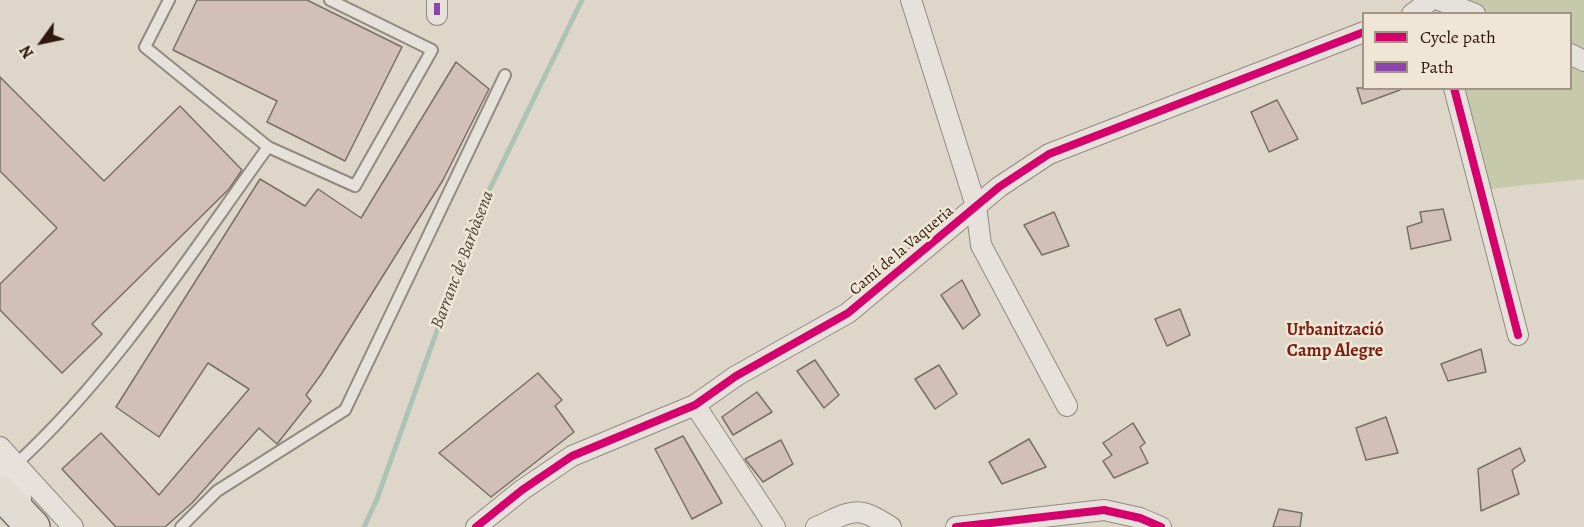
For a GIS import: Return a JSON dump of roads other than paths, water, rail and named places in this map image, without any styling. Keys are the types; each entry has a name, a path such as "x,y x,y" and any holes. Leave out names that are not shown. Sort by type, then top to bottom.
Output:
{"highway":[{"path":"0,492 33,527"}],"street":[{"path":"911,0 976,206 981,245 1067,406"},
{"path":"1427,7 1462,12"},
{"name":"Camí de la Vaqueria","path":"476,527 522,490 572,456 694,405 736,376 848,313 999,187 1049,154 1362,33"},
{"path":"1455,90 1518,334"},
{"path":"694,405 775,527"},
{"path":"0,447 42,527"},
{"path":"8,466 73,527"},
{"path":"816,527 856,510 873,515 891,527"},
{"path":"956,527 1104,510 1140,518 1161,527"}],"lane":[{"path":"169,0 145,46 268,147 355,186 432,50 330,0"},
{"path":"181,527 217,491 345,410 505,75"},
{"path":"8,466 40,442 129,339 268,147"}],"waterway":[{"name":"Barranc de Barbàsena","path":"364,527 377,499 481,207 582,0"}],"district":[{"name":"Urbanització Camp Alegre","path":"1335,341"}]}
